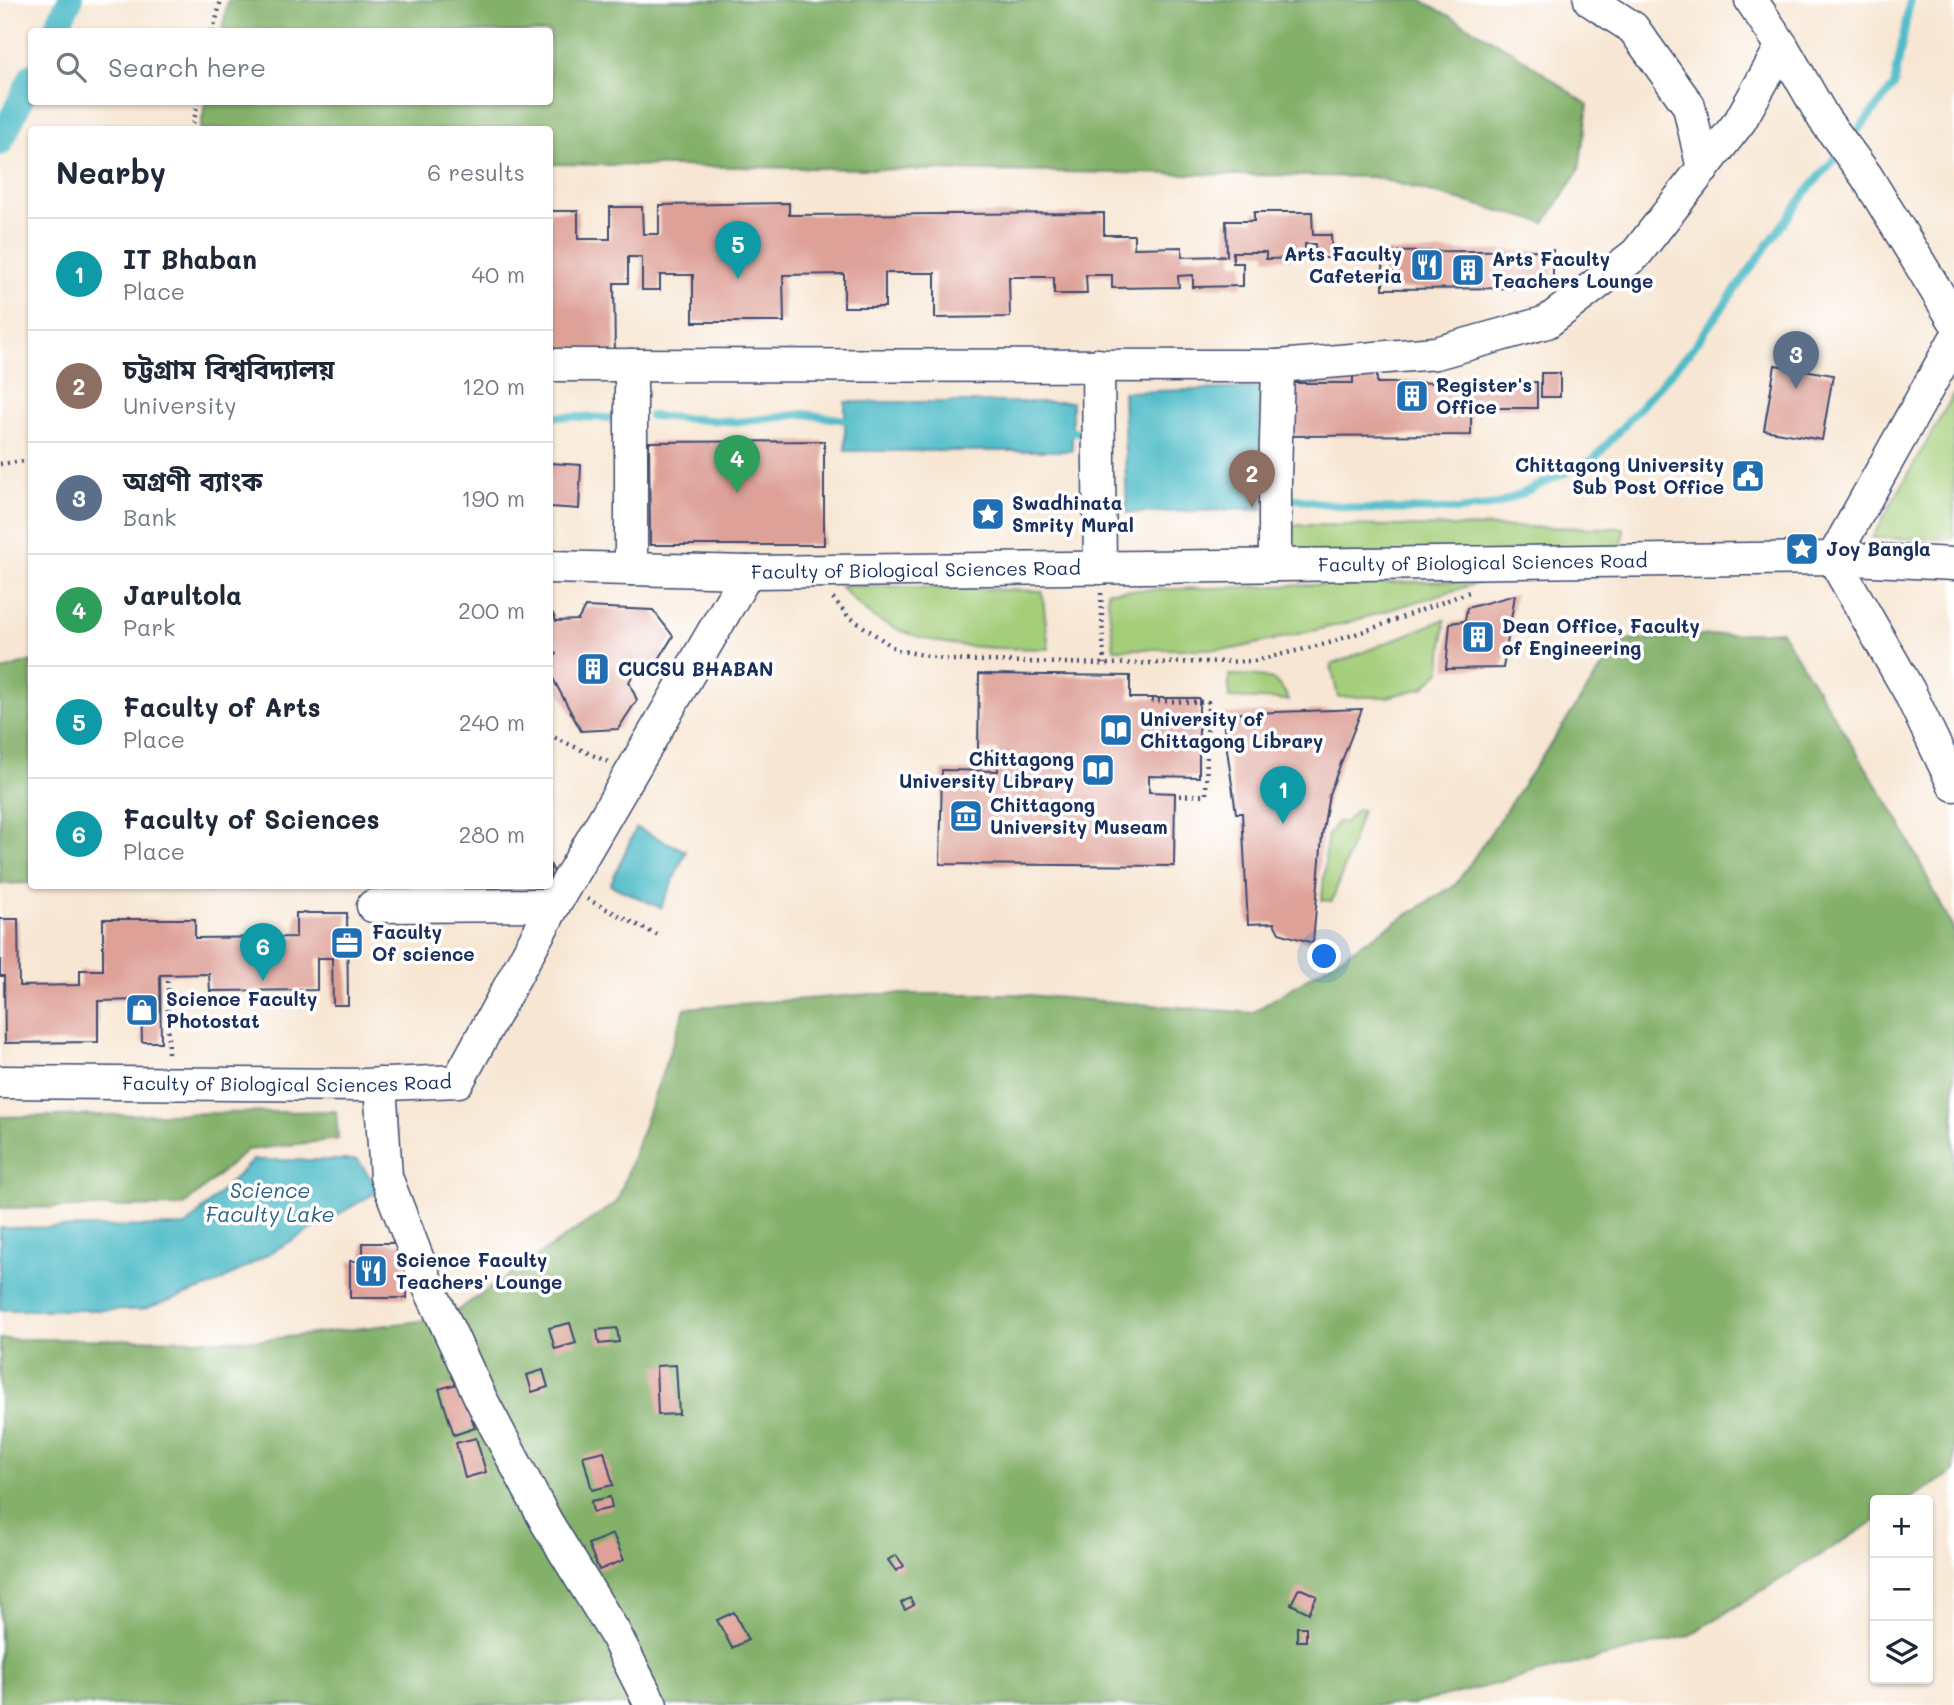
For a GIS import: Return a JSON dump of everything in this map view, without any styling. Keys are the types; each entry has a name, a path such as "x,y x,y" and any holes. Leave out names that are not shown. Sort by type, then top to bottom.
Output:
{"street":[{"path":"1590,0 1633,28 1689,106 1703,169"},
{"path":"1751,0 1782,46 1824,119 1867,177 1954,320"},
{"path":"553,365 1278,366 1436,353 1547,321 1636,254 1740,121 1782,46"},
{"path":"1954,341 1833,558 1909,691 1954,785"},
{"path":"631,365 631,569"},
{"path":"1098,365 1100,568"},
{"path":"1275,565 1278,366"},
{"name":"Faculty of Biological Sciences Road","path":"0,1082 380,1084 458,1081 559,896 748,572 1833,558 1954,564"},
{"path":"553,567 748,572"},
{"path":"373,906 559,896"},
{"path":"380,1084 386,1177 427,1283 481,1399 547,1523 614,1632 651,1705"}],"path":[{"path":"214,28 221,0"},
{"path":"194,126 197,105"},
{"path":"0,464 28,460"},
{"path":"1100,568 1104,664"},
{"path":"811,571 848,616 897,650 948,660 1104,664 1254,661 1339,639 1471,591"},
{"path":"1151,701 1208,702 1206,795 1174,796"},
{"path":"553,736 632,772"},
{"path":"559,896 657,935"},
{"path":"168,974 168,1083"}],"green space":[{"path":"228,0 1421,0 1512,51 1588,105 1579,170 1545,223 1373,177 553,164 553,126 201,126 205,105 553,105 553,28 223,28"},
{"path":"1954,394 1954,539 1872,538"},
{"path":"1292,525 1624,528 1620,556 1291,555"},
{"path":"1488,580 1346,623 1233,649 1114,649 1107,591"},
{"path":"839,585 1042,591 1049,649 960,645 917,636 875,618"},
{"path":"1445,619 1441,670 1423,688 1387,697 1338,697 1331,665"},
{"path":"1781,631 1898,819 1954,931 1954,1472 1916,1495 1870,1495 1870,1524 1688,1636 1411,1705 0,1705 0,1339 262,1340 446,1318 617,1202 685,1008 872,994 1014,994 1252,1013 1456,884 1620,641"},
{"path":"28,662 28,883 0,884 0,671"},
{"path":"1229,675 1265,677 1278,684 1289,700 1229,698"},
{"path":"1357,809 1362,810 1332,901 1322,900 1327,837 1337,822 1346,822"},
{"path":"336,1111 338,1139 247,1150 183,1206 0,1208 0,1117"}],"water":[{"path":"1259,388 1263,509 1127,513 1123,392"},
{"path":"845,402 1072,402 1072,451 845,451"},
{"path":"636,828 686,851 661,908 610,885"},
{"name":"Science Faculty Lake","path":"253,1160 358,1160 379,1191 214,1285 141,1310 0,1310 0,1228 186,1226"}],"building":[{"path":"789,203 789,215 1104,213 1104,235 1134,235 1134,248 1182,247 1182,257 1227,256 1226,221 1254,221 1254,212 1312,212 1313,235 1331,235 1332,258 1316,258 1315,244 1305,244 1305,258 1266,259 1266,252 1233,252 1233,263 1243,263 1243,286 1193,287 1193,275 1178,276 1179,287 1112,288 1112,275 1086,275 1087,294 1054,294 1054,277 1009,277 1010,317 935,318 935,273 885,273 885,307 844,307 844,274 783,275 784,322 693,322 693,275 660,275 660,290 642,290 642,257 628,257 628,283 614,283 615,354 553,355 553,211 578,211 578,239 610,239 610,207 642,207 643,234 659,234 659,205"},
{"name":"Arts Faculty Teachers Lounge","path":"1553,250 1553,288 1383,289 1383,252"},
{"path":"1775,365 1833,375 1822,440 1764,430"},
{"name":"Register's Office","path":"1353,369 1377,369 1377,383 1537,382 1537,408 1471,408 1471,435 1286,436 1286,383 1353,383"},
{"path":"1541,373 1560,373 1560,397 1541,397"},
{"path":"824,441 824,545 650,545 649,442"},
{"path":"553,463 581,465 579,509 553,507"},
{"name":"Chittagong University Sub Post Office","path":"1738,467 1758,467 1758,485 1738,485"},
{"name":"Dean Office, Faculty of Engineering","path":"1515,595 1503,668 1446,669 1450,623 1465,621 1467,608"},
{"name":"CUCSU BHABAN","path":"585,607 653,610 673,636 653,669 636,669 629,682 637,700 618,729 581,731 553,679 556,654 553,650 553,614 556,621 578,620"},
{"name":"Chittagong University Library","path":"979,674 1130,676 1130,698 1199,698 1199,777 1149,776 1149,792 1175,793 1174,866 940,864 942,770 998,771 998,750 978,750"},
{"path":"1362,709 1329,794 1322,836 1313,943 1279,933 1274,923 1248,924 1242,813 1236,813 1222,714"},
{"path":"296,913 347,913 348,1005 333,1005 332,958 317,958 317,990 210,991 209,974 160,975 161,1042 142,1042 141,1000 98,1001 98,1042 5,1043 4,976 0,976 0,919 18,919 19,986 80,985 80,970 103,970 103,919 195,919 195,938 296,937"},
{"path":"363,1243 407,1243 407,1298 350,1298 350,1261 363,1261"},
{"path":"570,1323 576,1343 555,1349 549,1328"},
{"path":"617,1328 619,1342 599,1344 597,1330"},
{"path":"676,1365 679,1414 658,1415 656,1366"},
{"path":"543,1370 548,1387 532,1392 527,1375"},
{"path":"460,1383 475,1428 454,1435 439,1389"},
{"path":"476,1438 486,1472 465,1478 456,1443"},
{"path":"604,1451 613,1485 592,1490 583,1456"},
{"path":"610,1497 612,1508 593,1512 591,1501"},
{"path":"613,1534 624,1560 599,1570 588,1544"},
{"path":"896,1555 904,1566 896,1571 888,1560"},
{"path":"1299,1588 1317,1596 1309,1613 1291,1604"},
{"path":"910,1598 914,1605 905,1610 901,1603"},
{"path":"734,1612 748,1640 732,1648 717,1620"},
{"path":"1297,1627 1306,1627 1306,1641 1297,1641"}],"waterway":[{"path":"56,28 70,0"},
{"path":"1849,141 1894,86 1910,0"},
{"path":"0,143 28,84"},
{"path":"1283,497 1360,509 1459,510 1497,505 1594,459 1692,349 1807,191 1841,151"},
{"path":"651,416 739,422 804,414 853,421"},
{"path":"553,416 610,418"},
{"path":"1062,431 1078,432"}],"place":[{"name":"Arts Faculty Cafeteria","path":"1427,265"},
{"name":"Arts Faculty Teachers Lounge","path":"1468,270"},
{"name":"Faculty of Arts","path":"738,279"},
{"name":"অগ্রণী ব্যাংক","path":"1796,389"},
{"name":"Register's Office","path":"1412,396"},
{"name":"Chittagong University Sub Post Office","path":"1748,476"},
{"name":"Jarultola","path":"737,493"},
{"name":"চট্টগ্রাম বিশ্ববিদ্যালয়","path":"1252,508"},
{"name":"Swadhinata Smrity Mural","path":"988,514"},
{"name":"Joy Bangla","path":"1802,549"},
{"name":"Dean Office, Faculty of Engineering","path":"1478,637"},
{"name":"CUCSU BHABAN","path":"593,669"},
{"name":"University of Chittagong Library","path":"1116,730"},
{"name":"Chittagong University Library","path":"1098,770"},
{"name":"Chittagong University Museam","path":"966,816"},
{"name":"IT Bhaban","path":"1283,824"},
{"name":"Faculty Of science","path":"347,943"},
{"name":"Faculty of Sciences","path":"263,981"},
{"name":"Science Faculty Photostat","path":"142,1010"},
{"name":"Science Faculty Teachers' Lounge","path":"371,1271"}]}
